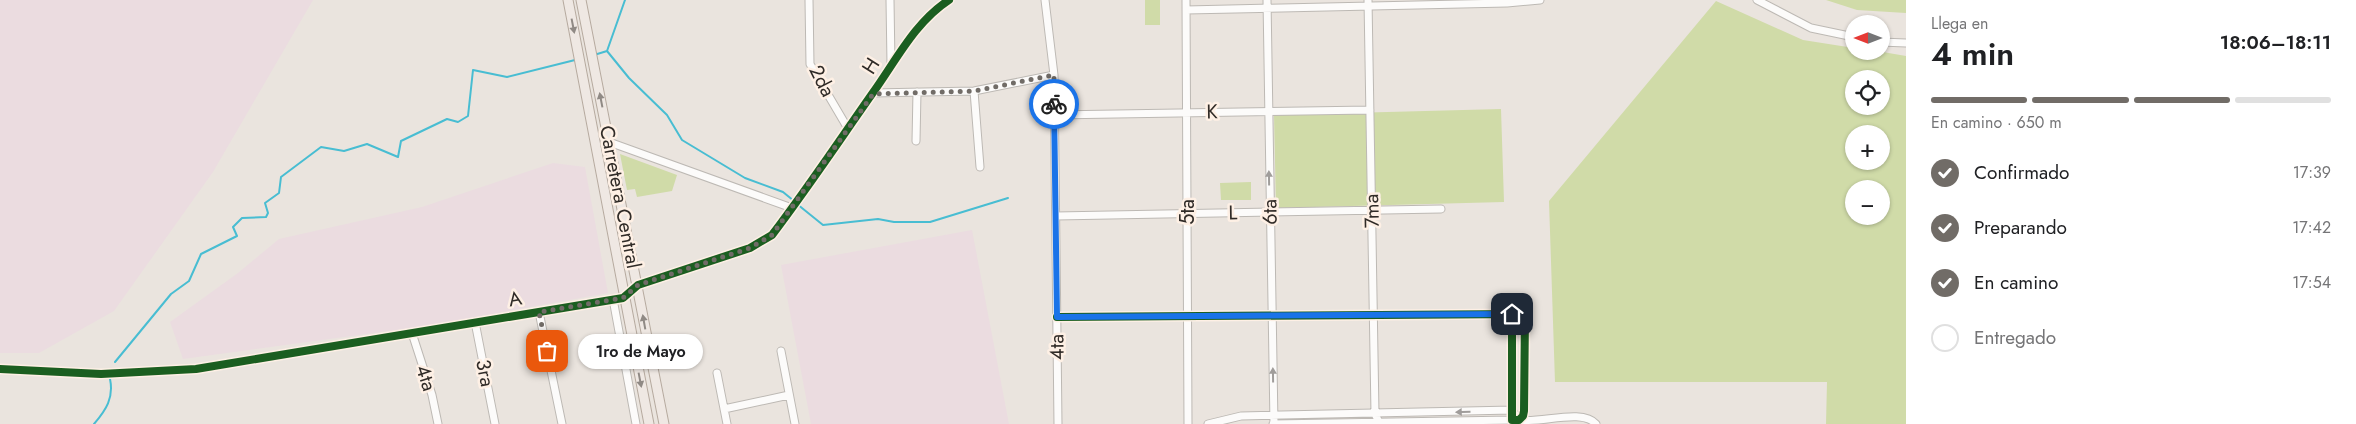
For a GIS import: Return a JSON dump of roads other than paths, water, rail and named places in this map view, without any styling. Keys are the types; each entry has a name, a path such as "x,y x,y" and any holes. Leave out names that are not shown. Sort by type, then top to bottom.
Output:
{"main road":[{"name":"Carretera Central","path":"568,0 623,298 649,424"},
{"name":"Carretera Central","path":"581,0 664,424"}],"street":[{"name":"2da","path":"809,0 810,64 847,127"},
{"path":"890,0 891,64"},
{"name":"H","path":"638,285 756,245 772,235 800,198 847,127 873,94 891,64 925,19 949,0"},
{"name":"4ta","path":"1045,0 1054,75 1058,424"},
{"name":"5ta","path":"1186,0 1188,424"},
{"name":"6ta","path":"1266,0 1273,421"},
{"path":"1186,10 1368,3 1540,0"},
{"path":"1757,0 1811,28 1845,35"},
{"name":"7ma","path":"1368,3 1375,414 1380,423"},
{"path":"1890,42 1906,43"},
{"path":"873,94 974,91 1054,75"},
{"path":"974,91 980,167"},
{"path":"916,141 917,92"},
{"name":"K","path":"1054,114 1370,110"},
{"path":"609,142 792,208"},
{"name":"L","path":"1056,216 1441,210"},
{"path":"623,298 638,285"},
{"name":"A","path":"0,369 101,374 196,369 623,298"},
{"path":"613,299 636,424"},
{"path":"539,312 562,424"},
{"path":"1512,314 1512,410 1515,420"},
{"path":"1057,317 1524,314 1524,416 1515,420"},
{"name":"3ra","path":"475,322 495,424"},
{"name":"4ta","path":"412,333 432,395 438,424"},
{"path":"781,351 795,424"},
{"path":"717,373 726,424"},
{"path":"724,408 789,394"},
{"path":"1273,421 1375,414 1512,410"},
{"path":"1208,424 1241,416 1273,421 1380,423 1515,420 1538,422 1573,416 1585,417 1596,424"}],"waterway":[{"path":"594,55 607,51 625,0"},
{"path":"607,51 629,78 667,115 682,140 745,178 783,192 794,201"},
{"path":"115,362 171,294 189,281 201,254 237,236 233,227 242,218 266,217 268,213 265,203 279,193 281,177 321,147 344,151 367,144 398,157 401,141 447,119 458,122 468,116 473,70 507,77 575,60"},
{"path":"797,204 823,225 878,219 894,222 930,222 1008,198"},
{"path":"94,424 102,414 110,398 110,379"}],"place":[{"name":"1ro de Mayo","path":"547,351"}]}
